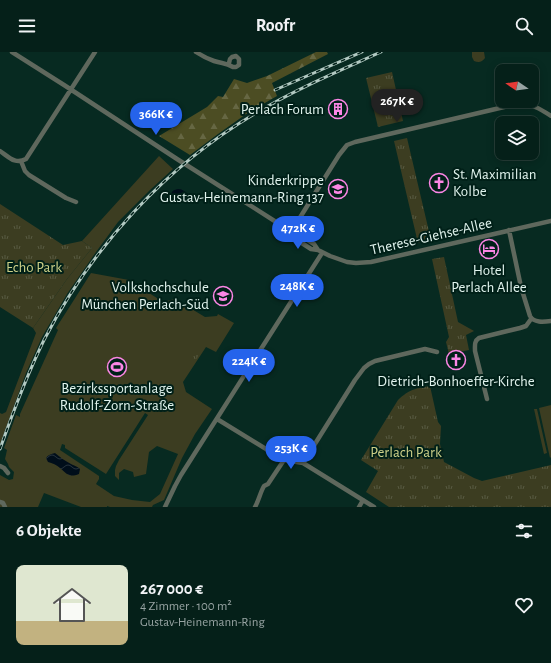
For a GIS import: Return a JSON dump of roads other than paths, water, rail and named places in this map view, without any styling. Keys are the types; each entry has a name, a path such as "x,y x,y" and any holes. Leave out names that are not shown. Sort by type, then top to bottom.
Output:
{"street":[{"name":"Therese-Giehse-Allee","path":"12,52 284,227 291,232 294,238 311,249 320,251 341,260 363,263 551,220"},
{"path":"0,151 16,161 26,159 95,52"},
{"path":"196,52 214,61 229,63"},
{"path":"291,232 336,159 347,145 354,142 517,104 528,104 551,116"},
{"path":"21,161 25,171 29,175 66,198 76,202"},
{"path":"509,230 528,313 532,319 536,321 551,321"},
{"path":"165,507 181,475 320,251"},
{"path":"487,399 475,351 475,342 479,338 526,326 532,319"},
{"path":"303,463 349,389 364,368 375,361 425,350 437,352"},
{"path":"217,419 284,460 303,463 374,507"},
{"path":"255,507 264,486 268,484 284,460"},
{"path":"0,466 8,473"},
{"path":"359,507 363,500"},
{"path":"0,502 3,503 5,507"}],"water":[{"path":"178,189 186,192 188,194 187,196 178,199 174,198 171,195 174,190"},
{"path":"55,453 67,462 79,468 79,474 73,476 68,475 57,466 48,462 46,458"}],"railway":[{"path":"275,90 362,52"},
{"path":"0,449 15,407 32,367 44,340 63,306 108,241 134,212 162,184 223,134 286,96 381,52"}],"place":[{"name":"Perlach Forum","path":"338,109"},
{"name":"St. Maximilian Kolbe","path":"439,183"},
{"name":"Kinderkrippe Gustav-Heinemann-Ring 137","path":"338,189"},
{"name":"Hotel Perlach Allee","path":"489,249"},
{"name":"Volkshochschule München Perlach-Süd","path":"223,296"},
{"name":"Dietrich-Bonhoeffer-Kirche","path":"456,360"},
{"name":"Bezirkssportanlage Rudolf-Zorn-Straße","path":"117,367"}],"park label":[{"name":"Echo Park","path":"34,267"},
{"name":"Perlach Park","path":"406,452"}]}
